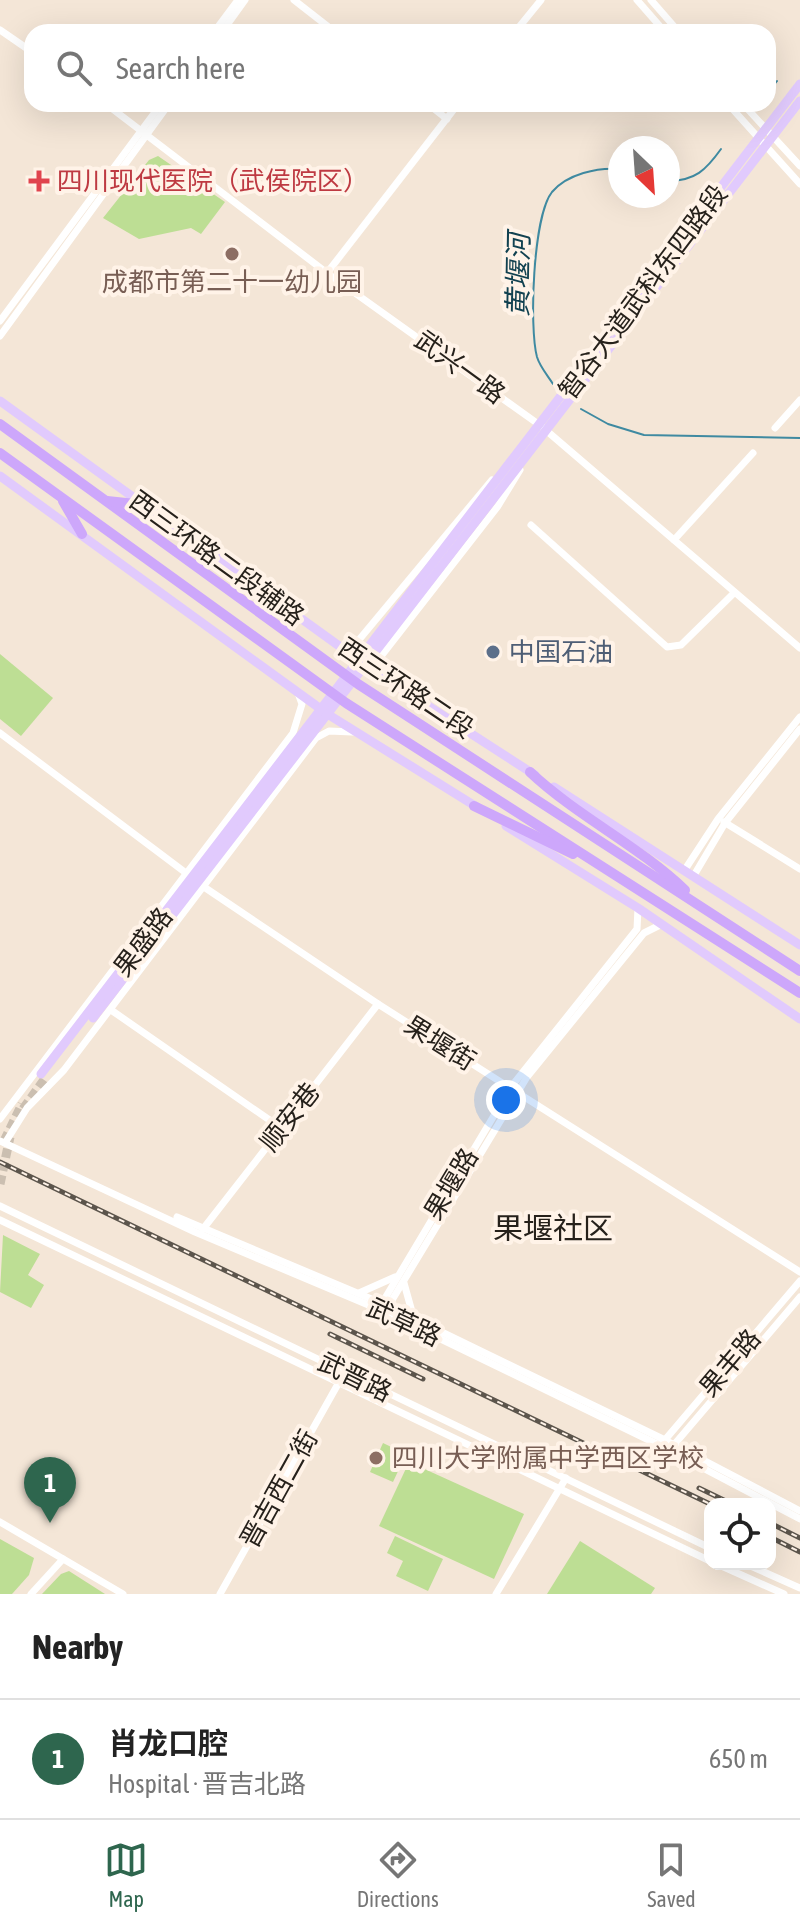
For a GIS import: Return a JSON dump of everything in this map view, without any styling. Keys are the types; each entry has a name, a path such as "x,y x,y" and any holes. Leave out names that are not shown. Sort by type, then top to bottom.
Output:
{"highway":[{"name":"西三环路二段","path":"0,424 358,684 800,971"},
{"name":"西三环路二段","path":"0,453 346,703 800,993"},
{"path":"60,496 82,534"},
{"path":"105,501 145,505"},
{"path":"530,772 559,799 664,870 704,908"},
{"path":"474,806 617,876"}],"main road":[{"name":"智谷大道武科东四路段","path":"488,500 517,454 544,429 769,133 800,84"},
{"name":"智谷大道武科东四路段","path":"769,133 800,101"},
{"name":"西三环路二段辅路","path":"0,401 371,669 800,945"},
{"path":"488,500 529,457 544,429"},
{"path":"0,476 360,734 638,908 800,1019"},
{"name":"果盛路","path":"44,1076 488,500"}],"street":[{"path":"220,24 238,0"},
{"path":"228,24 245,0"},
{"path":"294,0 325,24"},
{"path":"522,24 541,0"},
{"path":"637,0 658,24"},
{"path":"651,0 672,24"},
{"path":"0,30 24,46"},
{"name":"武兴一路","path":"117,112 327,273 544,429 800,648"},
{"path":"0,336 156,112"},
{"path":"0,321 162,112"},
{"path":"438,112 447,119"},
{"path":"327,273 452,112"},
{"path":"735,112 800,184"},
{"path":"750,112 800,166"},
{"path":"775,428 800,400"},
{"path":"674,540 753,453"},
{"path":"348,653 479,493 517,454"},
{"path":"371,669 498,506 529,457"},
{"path":"531,525 667,647 681,645 734,593"},
{"path":"0,1119 293,733 302,704 297,691"},
{"path":"689,874 722,821 800,717"},
{"path":"722,821 800,729"},
{"path":"3,1140 111,1010 316,738 338,730 360,734"},
{"path":"1,735 186,873"},
{"path":"722,821 800,869"},
{"name":"果堰街","path":"204,887 378,1004 800,1272"},
{"path":"141,969 168,896"},
{"name":"果堰路","path":"383,1308 514,1090 637,929 638,908"},
{"path":"125,953 150,939 185,911"},
{"name":"果堰路","path":"514,1090 644,933 662,924"},
{"name":"顺安巷","path":"203,1229 378,1004"},
{"path":"111,1010 281,1128"},
{"name":"武草路","path":"3,1140 203,1229 358,1293 383,1308 663,1443"},
{"name":"武草路","path":"3,1140 195,1232 414,1319 663,1443 800,1519"},
{"name":"武晋路","path":"0,1206 704,1545"},
{"name":"武晋路","path":"0,1220 704,1558"},
{"path":"358,1293 400,1279 414,1319"},
{"name":"果丰路","path":"663,1443 800,1281"},
{"name":"果丰路","path":"672,1448 800,1297"},
{"name":"晋吉西二街","path":"220,1594 338,1384"},
{"name":"武草路","path":"672,1448 800,1511"},
{"path":"496,1594 566,1478"},
{"path":"0,1522 123,1594"},
{"path":"31,1594 63,1559"},
{"path":"730,1570 784,1594"},
{"path":"760,1570 800,1588"}],"green space":[{"path":"158,156 225,202 201,234 191,228 139,239 103,218 149,160"},
{"path":"0,654 53,698 21,736 0,719"},
{"path":"3,1235 40,1254 28,1275 44,1285 31,1308 0,1292"},
{"path":"383,1443 406,1454 393,1482 370,1472"},
{"path":"409,1462 524,1514 494,1579 379,1526"},
{"path":"395,1536 443,1559 428,1591 396,1576 403,1561 387,1553"},
{"path":"0,1539 34,1558 29,1575 12,1594 0,1594"},
{"path":"580,1541 655,1588 651,1594 547,1594"},
{"path":"69,1571 105,1594 42,1594 61,1574"}],"waterway":[{"name":"黄堰河","path":"680,180 699,173 721,149"},
{"name":"黄堰河","path":"553,384 537,357 533,322 534,272 541,224 546,205 558,186 574,176 608,169"},
{"name":"黄堰河","path":"581,409 608,424 644,435 800,438"}],"tunnel":[{"path":"23,1109 46,1077"},
{"path":"4,1141 22,1104"},
{"path":"0,1184 10,1137"}],"railway":[{"path":"0,1162 704,1501"},
{"path":"330,1334 423,1379"},
{"path":"699,1488 720,1498"},
{"path":"776,1526 800,1538"},
{"path":"776,1540 800,1552"}],"place":[{"name":"四川现代医院（武侯院区）","path":"39,181"},
{"name":"成都市第二十一幼儿园","path":"232,254"},
{"name":"中国石油","path":"493,652"},
{"name":"四川大学附属中学西区学校","path":"376,1458"},
{"name":"肖龙口腔","path":"50,1523"}],"district":[{"name":"果堰社区","path":"553,1229"}]}
